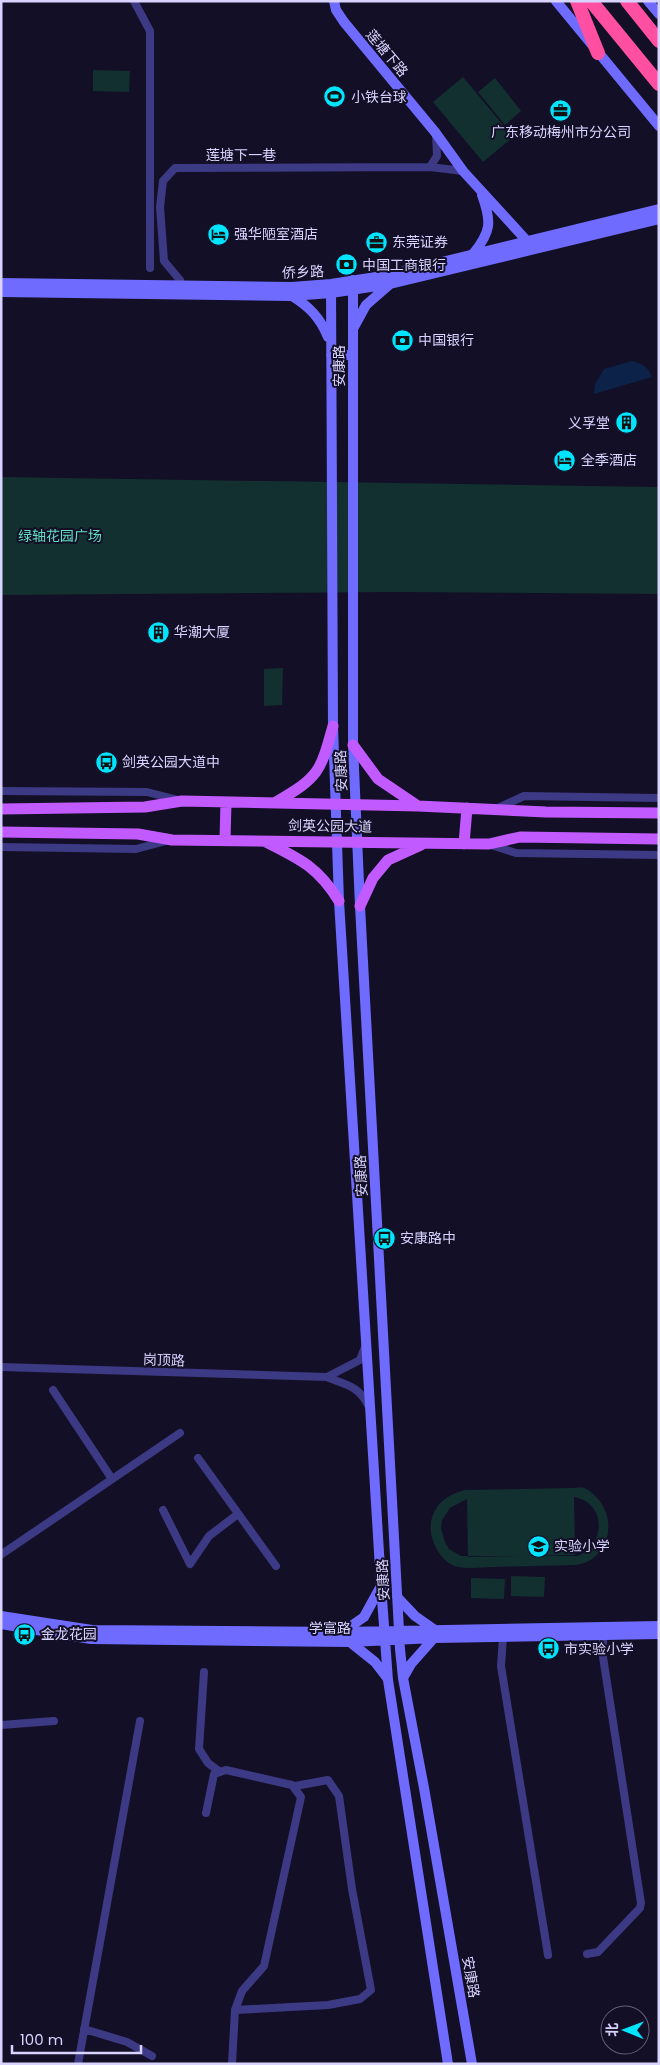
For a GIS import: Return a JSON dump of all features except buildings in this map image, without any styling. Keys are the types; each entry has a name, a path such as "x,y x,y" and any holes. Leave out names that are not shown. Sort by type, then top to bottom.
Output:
{"highway":[{"path":"577,1 598,53"},
{"path":"591,1 659,84"},
{"path":"626,1 659,41"}],"main road":[{"path":"275,802 312,779 324,761 333,726"},
{"path":"354,745 378,779 418,806"},
{"name":"剑英公园大道","path":"1,809 146,807 182,801 356,804 546,812 659,814"},
{"path":"226,802 226,840"},
{"path":"464,844 467,808"},
{"name":"剑英公园大道","path":"1,832 138,834 172,840 464,844 489,844 520,837 659,838"},
{"path":"262,840 307,864 319,873 339,901"},
{"path":"360,906 373,878 388,860 426,843"}],"street":[{"path":"134,1 150,30 150,268"},
{"name":"莲塘下路","path":"334,1 336,10 344,22 436,132 463,171 527,241"},
{"path":"556,1 659,126"},
{"path":"648,1 659,14"},
{"path":"430,167 437,156 436,132"},
{"name":"莲塘下一巷","path":"180,280 164,261 160,207 162,181 175,168 430,167 463,171"},
{"path":"473,254 488,233 490,220 480,190"},
{"name":"侨乡路","path":"1,292 292,296 352,285 389,274 659,209"},
{"name":"侨乡路","path":"352,285 390,284 659,220"},
{"name":"侨乡路","path":"1,283 331,289"},
{"path":"352,330 366,305 390,284"},
{"name":"安康路","path":"352,285 354,745 357,842 399,1630 403,1678 472,2064"},
{"name":"安康路","path":"331,289 333,726 339,901 381,1585 388,1680 448,2064"},
{"path":"292,296 313,311 322,323 330,342"},
{"path":"330,355 352,355"},
{"path":"1,791 147,792 182,801"},
{"path":"496,809 524,796 659,798"},
{"path":"1,847 136,849 172,840"},
{"path":"489,844 516,853 659,855"},
{"path":"327,1377 360,1360 366,1344"},
{"name":"岗顶路","path":"1,1368 327,1377"},
{"path":"327,1377 345,1382 363,1394 370,1410"},
{"path":"53,1390 112,1479"},
{"path":"2,1554 180,1433"},
{"path":"198,1458 276,1566"},
{"path":"164,1510 190,1564 209,1536 238,1514"},
{"path":"379,1546 394,1546"},
{"path":"343,1632 364,1617 381,1585"},
{"path":"397,1597 434,1634 411,1664 403,1678"},
{"name":"学富路","path":"1,1616 92,1630 343,1632 385,1636 399,1630 434,1634 503,1636 659,1634"},
{"name":"学富路","path":"1,1624 91,1638 350,1642 385,1636 659,1626"},
{"path":"586,1954 598,1952 640,1908 642,1903 603,1657 603,1635"},
{"path":"503,1636 501,1666 548,1955"},
{"path":"350,1642 375,1662 388,1680"},
{"path":"204,1672 200,1749 208,1763 220,1772"},
{"path":"1,1725 54,1721"},
{"path":"78,2064 140,1721"},
{"path":"206,1813 214,1774 226,1770 295,1786 328,1780 338,1796 352,1890 371,1990 360,1999 328,2005 235,2010"},
{"path":"232,2064 235,2010 242,1990 264,1966 302,1797 295,1786"},
{"path":"84,2030 127,2042 152,2056"}],"green space":[{"path":"93,70 130,71 129,92 93,91"},
{"path":"463,77 513,137 483,162 433,102"},
{"path":"495,78 521,111 505,125 478,92"},
{"name":"绿轴花园广场","path":"1,477 659,487 659,594 397,592 1,595"},
{"path":"283,668 282,705 264,706 264,669"},
{"path":"584,1488 599,1500 605,1510 608,1520 606,1540 602,1549 595,1557 575,1565 472,1568 453,1565 441,1556 437,1550 432,1536 431,1522 435,1510 447,1497 465,1490","holes":["574,1497 585,1501 597,1515 599,1524 598,1534 594,1543 587,1551 577,1556 522,1556 575,1555","467,1499 468,1556 461,1556 449,1549 441,1528 442,1520 450,1508","468,1556 522,1556 468,1557"]},
{"path":"511,1576 545,1577 544,1597 511,1596"},
{"path":"471,1578 505,1579 504,1599 471,1598"}],"water":[{"path":"632,361 645,366 652,377 594,394 595,384 604,369"}],"place":[{"name":"小铁台球","path":"335,97"},
{"name":"广东移动梅州市分公司","path":"561,110"},
{"name":"强华陋室酒店","path":"218,234"},
{"name":"东莞证券","path":"376,242"},
{"name":"中国工商银行","path":"346,265"},
{"name":"中国银行","path":"402,340"},
{"name":"义孚堂","path":"626,423"},
{"name":"全季酒店","path":"565,460"},
{"name":"华潮大厦","path":"158,632"},
{"name":"剑英公园大道中","path":"106,762"},
{"name":"安康路中","path":"384,1238"},
{"name":"实验小学","path":"538,1546"},
{"name":"金龙花园","path":"25,1634"},
{"name":"市实验小学","path":"548,1649"}]}
